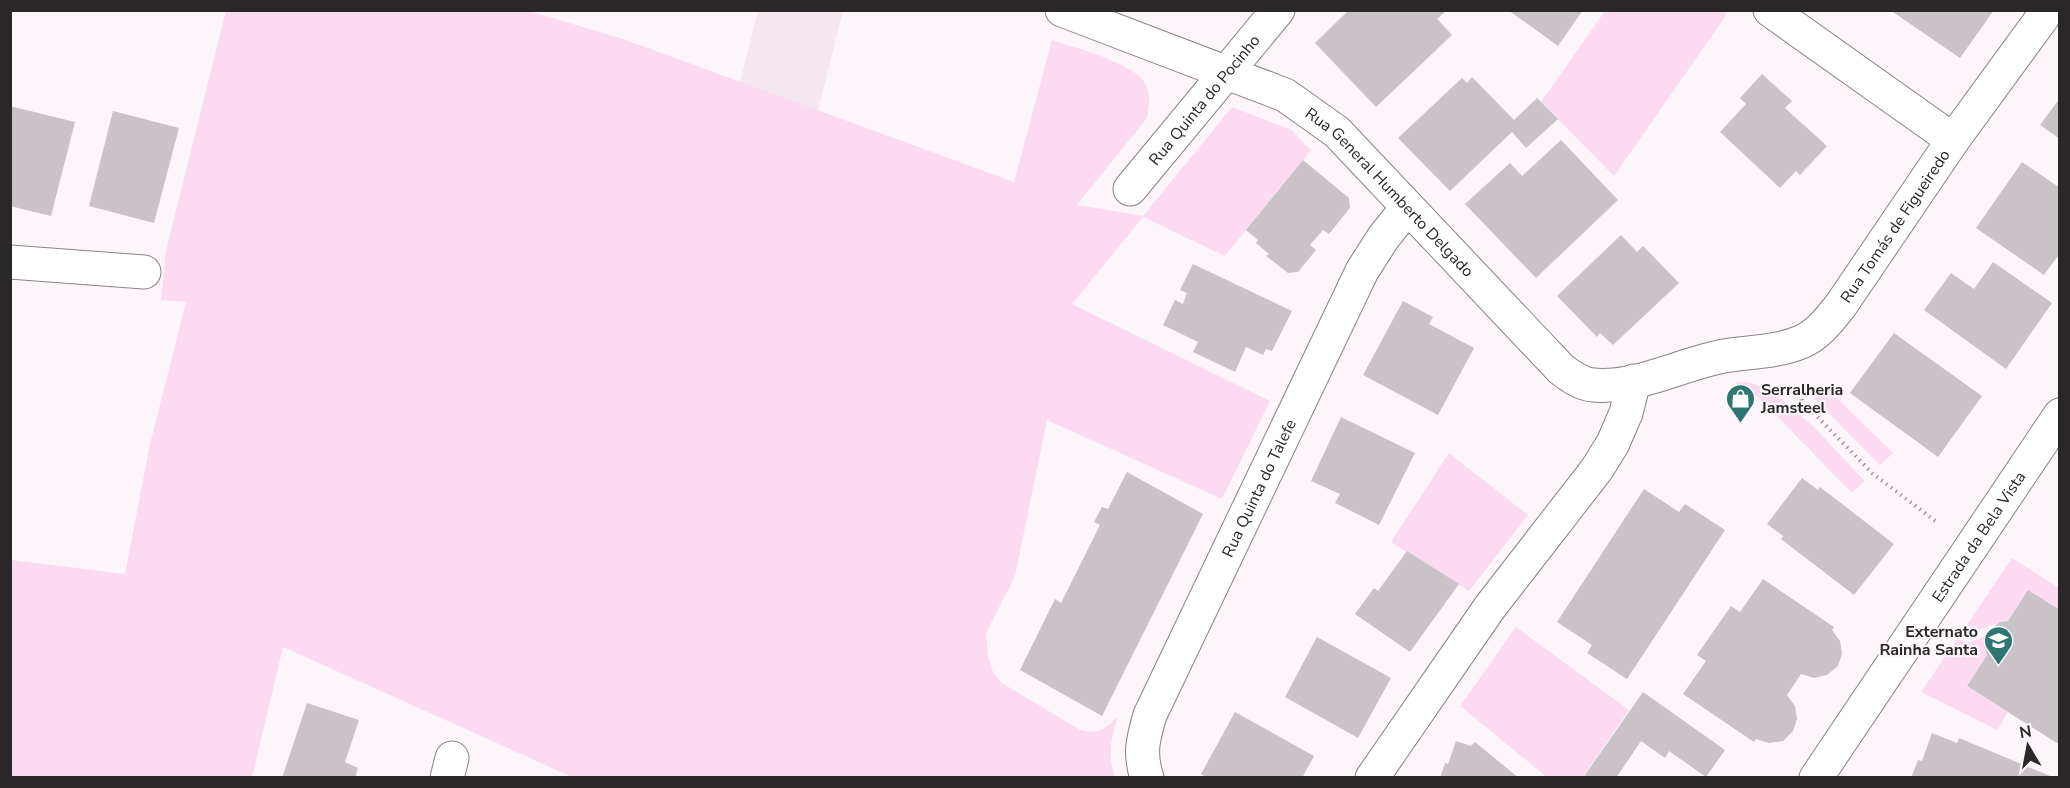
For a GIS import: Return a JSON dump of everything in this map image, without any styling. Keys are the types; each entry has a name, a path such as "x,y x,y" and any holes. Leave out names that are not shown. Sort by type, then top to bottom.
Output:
{"street":[{"name":"Rua General Humberto Delgado","path":"1062,10 1285,95 1337,132 1561,369 1573,378 1591,385 1612,385 1691,364"},
{"name":"Rua Quinta do Pocinho","path":"1130,189 1278,10"},
{"path":"1770,10 1953,140"},
{"name":"Rua Tomás de Figueiredo","path":"1691,364 1781,349 1803,342 1822,328 1841,305 1953,140 2048,10"},
{"name":"Rua Quinta do Talefe","path":"1147,777 1142,761 1143,740 1150,715 1362,271 1383,238 1407,208"},
{"path":"10,262 144,272"},
{"path":"1372,777 1490,607 1597,469 1613,443 1626,413 1634,381"},
{"name":"Estrada da Bela Vista","path":"1816,777 2060,415"}],"path":[{"path":"1803,402 1872,473 1970,548"}],"shaded area":[{"path":"1722,10 1727,14 1614,176 1541,102 1605,11"},
{"path":"226,11 529,11 623,39 1014,182 1052,40 1118,63 1140,77 1146,85 1149,97 1147,118 1077,205 1143,216 1232,107 1291,130 1311,150 1225,256 1143,217 1072,304 1270,401 1222,499 1047,420 1015,576 986,633 988,656 993,672 1002,683 1080,730 1092,732 1101,730 1118,716 1111,746 1111,761 1115,777 572,777 283,647 252,777 11,778 11,560 125,574 150,444 186,302 161,300 166,251"},
{"path":"758,11 843,11 818,111 740,82"},
{"path":"1745,382 1760,386 1776,395 1809,422 1865,481 1852,493 1760,399 1735,383"},
{"path":"1823,384 1893,453 1880,465 1811,395"},
{"path":"1449,453 1528,515 1469,591 1391,542"},
{"path":"2012,558 2059,588 2059,610 2028,590 2008,621 1962,632"},
{"path":"1516,627 1629,710 1585,774 1589,777 1548,778 1460,706"},
{"path":"1986,636 1984,643 1987,655 1967,686 2008,712 1997,730 1921,692 1957,639 1969,642"}],"building":[{"path":"1349,10 1447,10 1437,19 1452,35 1376,107 1315,43"},
{"path":"1508,10 1583,10 1558,46"},
{"path":"1890,10 1994,10 1960,58"},
{"path":"1762,74 1792,101 1785,108 1827,146 1800,175 1796,171 1780,188 1720,132 1746,104 1740,98"},
{"path":"1472,77 1514,120 1537,98 1558,119 1526,148 1512,132 1450,191 1398,138 1462,78 1467,83"},
{"path":"2060,98 2060,139 2040,125"},
{"path":"10,106 75,122 51,216 10,206"},
{"path":"113,111 179,128 154,223 89,206"},
{"path":"1561,140 1618,200 1536,278 1465,204 1510,163 1522,176"},
{"path":"1303,160 1349,198 1350,208 1329,234 1323,230 1310,245 1316,250 1298,272 1288,273 1266,256 1269,254 1246,230"},
{"path":"2022,162 2060,188 2060,253 2044,275 1976,228"},
{"path":"1621,235 1637,252 1643,246 1679,283 1613,345 1600,333 1597,337 1557,296"},
{"path":"1993,262 2052,303 2006,369 1924,310 1951,273 1974,289"},
{"path":"1193,264 1292,311 1272,351 1266,349 1263,355 1246,347 1235,372 1193,352 1198,342 1163,325 1175,300 1183,304 1187,293 1180,290"},
{"path":"1403,301 1433,317 1429,324 1474,348 1438,415 1363,375"},
{"path":"1894,333 1982,396 1938,457 1850,393"},
{"path":"1341,417 1415,453 1379,525 1335,503 1340,494 1311,481"},
{"path":"1127,472 1203,514 1102,716 1020,670 1055,599 1061,603 1100,525 1094,522 1102,507 1108,509"},
{"path":"1802,478 1818,490 1820,487 1894,544 1854,595 1781,539 1783,536 1767,524"},
{"path":"1644,489 1679,512 1685,504 1725,530 1627,679 1587,653 1592,645 1557,622"},
{"path":"1407,551 1459,584 1410,652 1355,614 1374,588 1378,591"},
{"path":"1763,579 1834,627 1832,630 1840,641 1842,654 1838,666 1827,675 1814,678 1801,674 1787,695 1795,706 1797,719 1793,731 1783,741 1769,743 1756,739 1754,742 1683,694 1706,661 1697,655 1731,606 1740,612"},
{"path":"2028,590 2060,610 2060,745 1967,686 1987,655 1984,643 1987,632 2000,622 2008,621"},
{"path":"1317,637 1391,678 1358,738 1285,697"},
{"path":"1643,692 1725,750 1706,777 1669,751 1665,758 1641,741 1616,778 1589,778 1585,775"},
{"path":"307,703 359,720 345,762 358,768 355,778 282,778"},
{"path":"1235,712 1314,756 1302,778 1207,778 1201,774"},
{"path":"1932,733 1957,743 1959,738 2055,778 1911,778 1918,760 1922,761"},
{"path":"1456,741 1471,746 1475,742 1519,778 1440,778"}],"place":[{"name":"Serralheria Jamsteel","path":"1740,424"},
{"name":"Externato Rainha Santa","path":"1999,666"}]}
